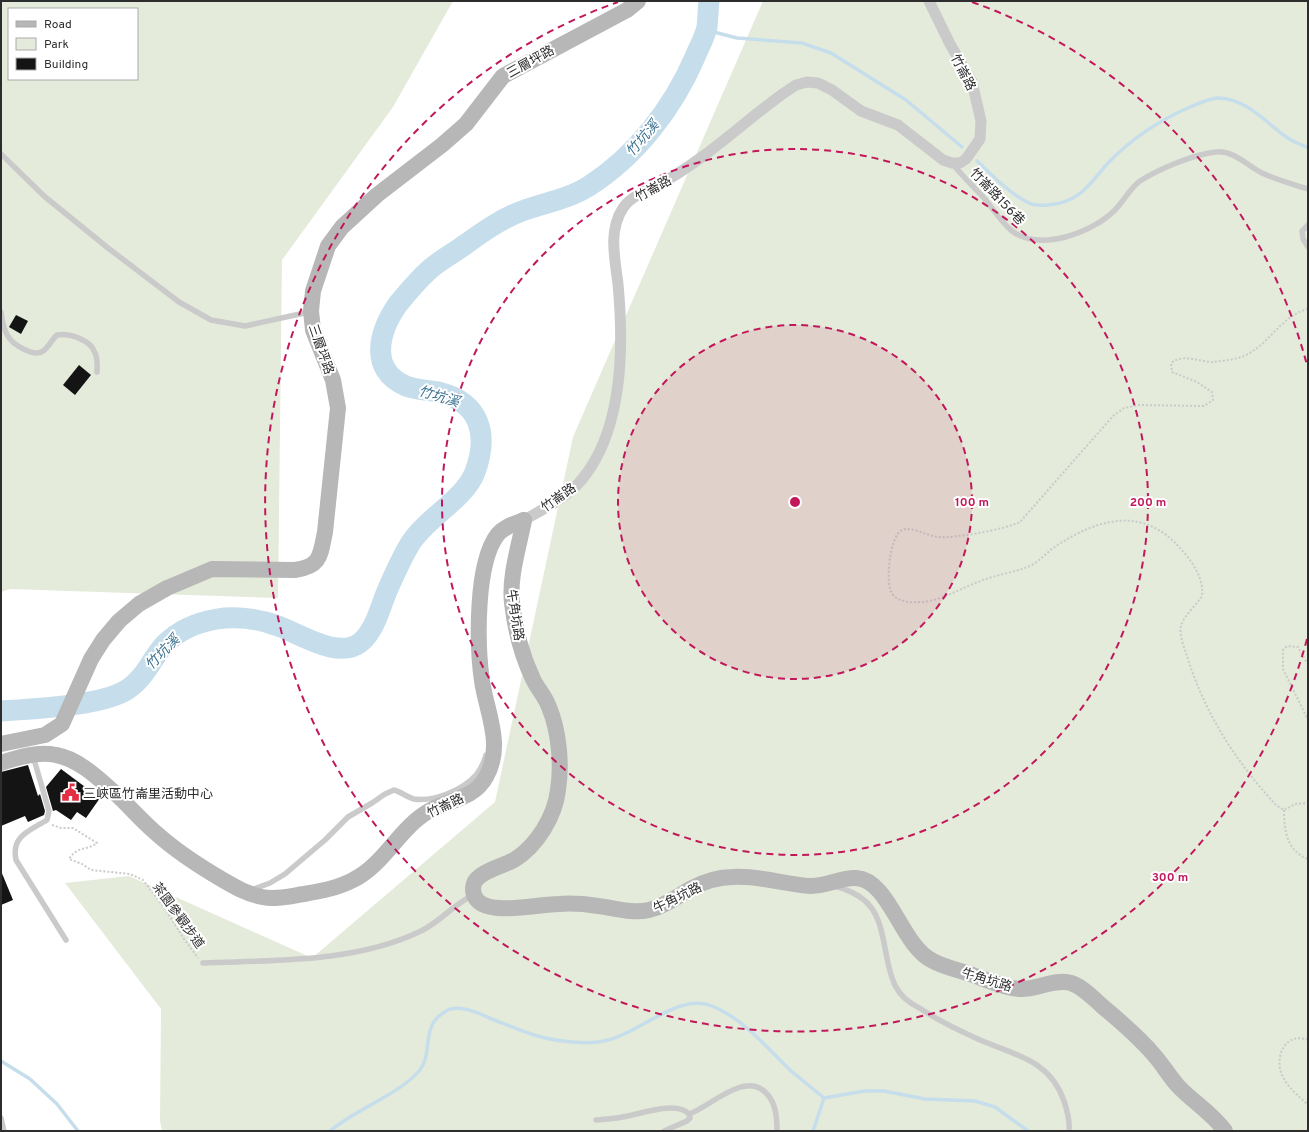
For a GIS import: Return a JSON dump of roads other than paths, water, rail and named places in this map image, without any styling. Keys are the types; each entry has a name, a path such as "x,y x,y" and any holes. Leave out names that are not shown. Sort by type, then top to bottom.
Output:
{"street":[{"name":"三層坪路","path":"1,744 45,735 62,724 89,663 103,640 119,621 139,604 198,574 212,569 295,570 308,568 316,562 322,550 325,532 338,408 333,380 313,330 311,311 313,292 328,246 342,226 377,194 457,133 466,124 503,76 627,10 638,1"},
{"name":"竹崙路","path":"1,763 32,754 56,755 73,762 90,772 171,846 245,892 262,897 277,898 327,890 352,881 367,873 416,820 429,810 455,801 476,790 487,777 494,755 495,737 482,683 478,650 479,608 483,577 489,554 497,535 507,526 524,520 563,497 576,486 590,470 604,442 616,396 620,366 619,301 613,235 615,224 623,207 633,198 697,162 773,101 796,85 807,82 818,83 832,90 861,111 898,125 943,160 952,163 960,163 966,159 980,138 980,110 972,82 950,44 929,1"},
{"name":"牛角坑路","path":"524,520 511,584 512,605 524,657 534,682 548,702 555,723 559,754 559,790 553,810 531,846 512,861 477,877 473,885 474,894 478,902 487,907 497,908 562,904 597,906 630,912 648,910 666,904 693,887 712,880 735,876 813,886 830,884 851,878 864,879 877,888 920,954 934,962 1002,985 1020,989 1038,987 1063,981 1073,983 1085,991 1131,1031 1154,1054 1178,1086 1217,1120 1225,1131"}],"lane":[{"name":"竹崙路156巷","path":"952,163 1012,231 1030,240 1050,240 1076,234 1100,222 1115,210 1140,181 1168,167 1199,155 1218,152 1230,154 1261,172 1308,189"},
{"path":"1,154 44,196 108,248 179,302 211,320 245,326 311,311"},
{"path":"1308,225 1302,231 1303,239 1308,248"},
{"path":"1,312 8,337 14,344 37,353 43,352 58,335 75,337 90,344 95,351 97,372"},
{"path":"245,892 270,883 285,874 326,840 348,817 389,791 398,791 412,798 429,798 456,790 468,783 477,774 483,764 493,730"},
{"path":"32,754 49,811 47,820 18,839 14,849 16,860 66,940"},
{"path":"830,884 852,892 866,901 876,917 883,937 890,973 896,988 905,999 974,1037 1031,1061 1048,1073 1060,1090 1066,1108 1069,1131"},
{"path":"203,963 309,958 355,951 391,942 422,930 459,902 474,894"},
{"path":"596,1120 622,1117 657,1109 681,1110 689,1114 699,1111 728,1092 743,1086 750,1086 761,1089 769,1095 776,1112 777,1131"},
{"path":"664,1131 687,1121 690,1118 689,1114"},
{"path":"1,1118 4,1131"}],"waterway":[{"name":"竹坑溪","path":"1,711 67,706 117,695 128,689 144,674 160,650 176,635 190,627 217,619 239,618 261,621 330,647 352,647 366,637 374,625 392,579 410,544 417,535 454,500 470,482 475,472 481,445 481,433 478,422 472,412 463,403 438,392 406,386 394,379 386,370 382,360 381,349 382,338 391,315 405,295 429,270 486,230 514,214 565,198 589,186 622,160 637,145 664,112 686,76 706,31 709,1"},
{"path":"706,30 737,38 802,43 831,53 906,100 962,147"},
{"path":"977,161 1008,190 1029,203 1050,205 1062,202 1071,199 1082,192 1117,154 1156,124 1190,107 1215,98 1240,103 1258,114 1291,140 1308,148"},
{"path":"330,1131 401,1087 420,1070 426,1056 429,1033 432,1025 436,1019 449,1009 457,1008 470,1010 540,1037 569,1042 586,1043 608,1040 620,1036 673,1009 687,1004 700,1003 712,1006 724,1012 745,1026 791,1071 824,1098 865,1091 884,1091 925,1099 975,1101 995,1107 1028,1131"},
{"path":"1,1061 30,1079 57,1104 78,1131"},
{"path":"813,1131 824,1098"}],"place":[{"name":"三峽區竹崙里活動中心","path":"70,793"}]}
